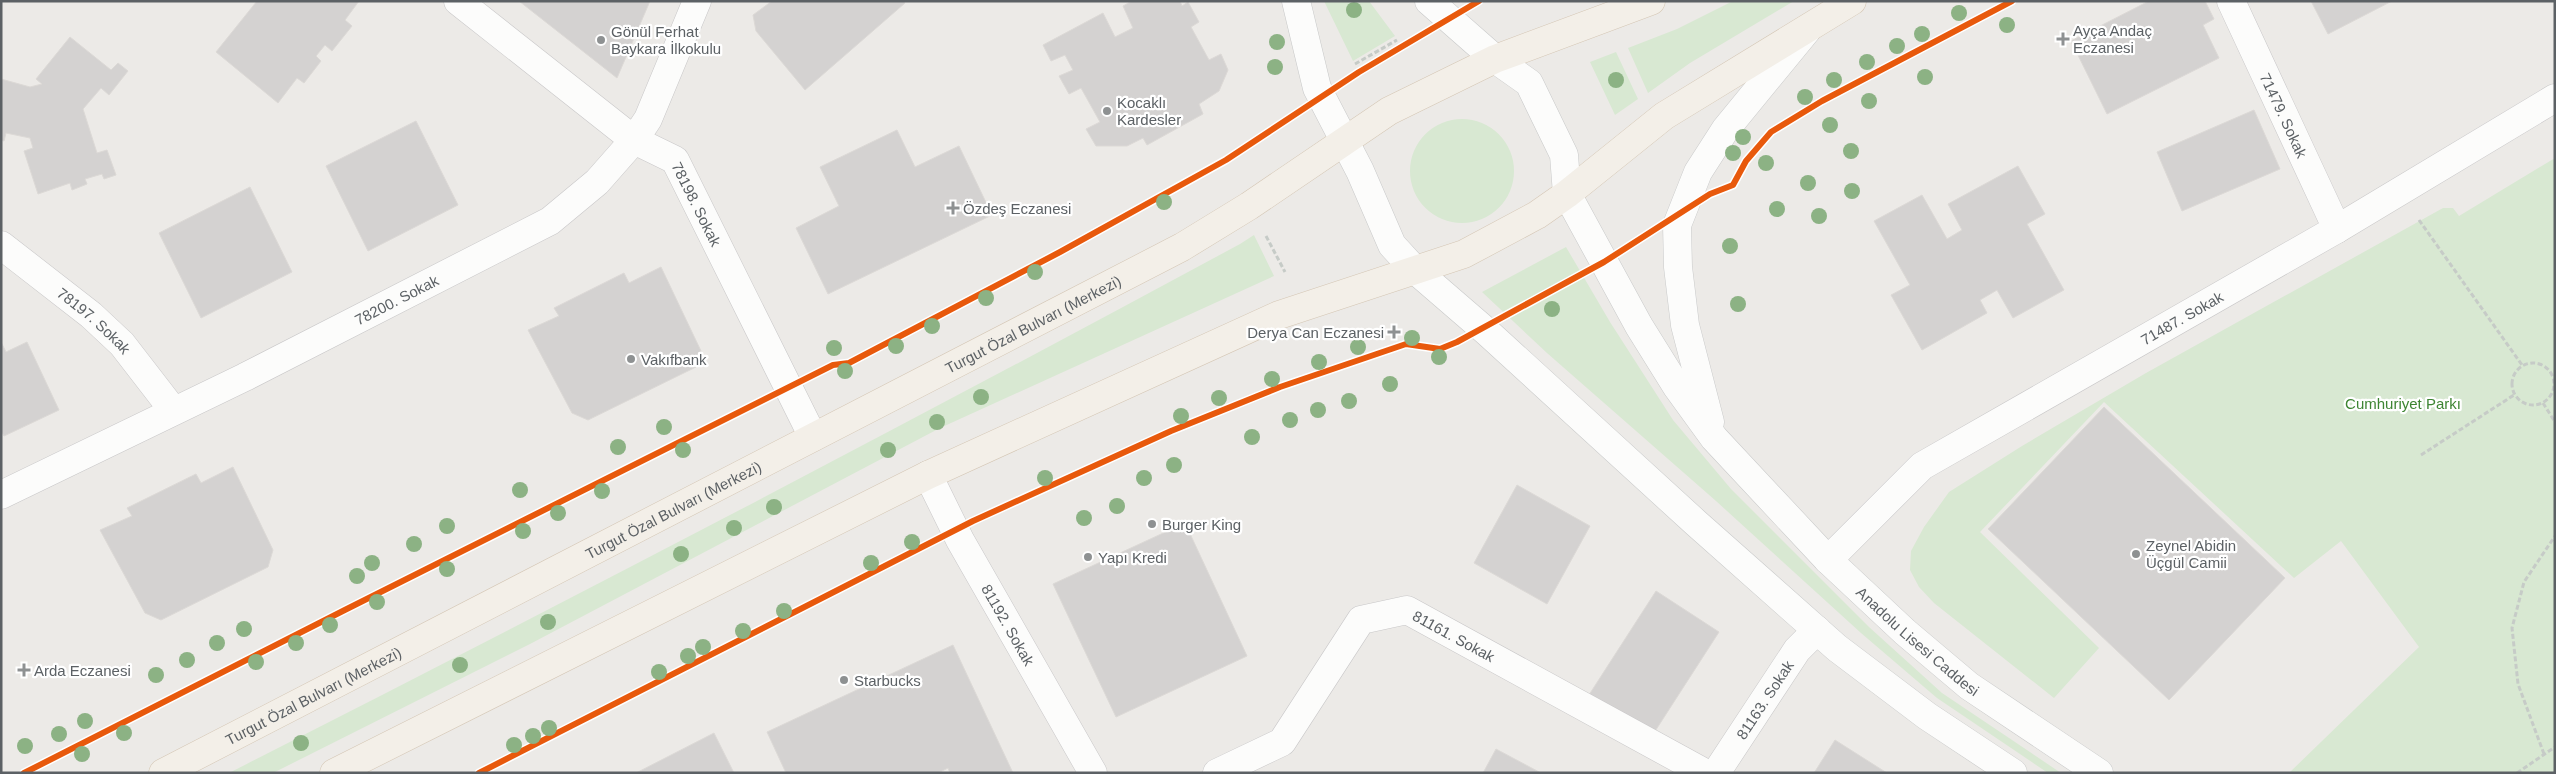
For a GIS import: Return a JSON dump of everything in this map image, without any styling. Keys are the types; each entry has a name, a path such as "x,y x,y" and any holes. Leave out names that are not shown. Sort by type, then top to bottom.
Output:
{"main road":[{"name":"Turgut Özal Bulvarı (Merkezi)","path":"163,773 1182,247 1250,206 1389,111 1495,60 1651,1"},
{"path":"334,773 928,475 1279,315 1464,254 1537,215 1567,194 1664,116 1852,1"}],"street":[{"name":"78198. Sokak","path":"458,1 634,140 675,160 813,437"},
{"name":"78200. Sokak","path":"1,495 173,410 245,377 550,221 597,182 634,140 648,119 697,1"},
{"path":"1296,1 1317,88 1344,140 1392,245 1414,269 1488,332 1696,523 1837,648 1926,716 2013,773"},
{"path":"1429,1 1495,60 1529,83 1564,155 1567,194"},
{"name":"71479. Sokak","path":"2232,1 2337,229"},
{"path":"1714,438 1685,325 1678,267 1677,225 1698,172 1724,130 1810,27"},
{"name":"71487. Sokak","path":"1828,560 1922,466 2337,229 2555,98"},
{"name":"Anadolu Lisesi Caddesi","path":"1567,194 1639,326 1677,387 1714,438 1758,486 1828,560 1905,632 1968,686 2099,773"},
{"name":"78197. Sokak","path":"1,245 91,315 122,344 173,410"},
{"name":"81192. Sokak","path":"928,475 960,540 1093,773"},
{"name":"81161. Sokak","path":"1217,773 1282,742 1361,620 1407,610 1705,773"},
{"name":"81163. Sokak","path":"1716,773 1797,650 1817,630"}],"path":[{"path":"1355,64 1397,40"},
{"path":"2414,213 2522,365"},
{"path":"1263,231 1285,272"},
{"path":"2536,363 2553,373 2554,388 2552,394 2543,403 2537,406 2524,404 2514,395 2511,382 2513,376 2522,365 2536,363"},
{"path":"2421,455 2514,395"},
{"path":"2543,403 2555,422"},
{"path":"2544,754 2518,684 2512,628 2524,582 2555,536"},
{"path":"2517,773 2555,747"}],"green space":[{"path":"1324,1 1369,1 1395,36 1353,61"},
{"path":"1733,1 1794,1 1690,63 1648,93 1628,48 1677,29"},
{"path":"1616,52 1638,99 1615,115 1590,62"},
{"path":"1462,119 1482,123 1491,127 1499,134 1506,142 1510,151 1514,171 1510,191 1506,200 1499,208 1491,215 1482,219 1462,223 1442,219 1433,215 1425,208 1418,200 1414,191 1410,171 1414,151 1418,142 1425,134 1433,127 1442,123"},
{"name":"Cumhuriyet Parkı","path":"2555,158 2555,773 2289,773 2419,647 2341,541 2294,578 2104,402 1980,532 2099,648 2054,698 1934,603 1919,587 1910,570 1911,551 1924,527 1949,492 2022,446 2146,373 2443,208 2453,208 2459,216"},
{"path":"1254,235 1274,276 940,428 530,644 273,773 229,773 736,512 1114,312"},
{"path":"1566,247 1610,322 1673,420 1731,489 1869,627 1942,693 2061,773 2048,773 1937,698 1861,633 1716,501 1547,353 1482,292"}],"building":[{"path":"257,1 359,1 345,20 352,26 332,51 325,45 316,56 321,61 304,83 297,78 278,103 216,52"},
{"name":"Gönül Ferhat Baykara İlkokulu","path":"519,1 650,1 617,78"},
{"path":"772,1 903,1 905,3 805,90 756,31 753,15"},
{"path":"1132,1 1180,1 1182,6 1188,2 1199,22 1191,27 1209,60 1221,54 1228,70 1219,91 1199,104 1203,114 1147,145 1143,138 1127,146 1096,146 1086,129 1100,122 1081,88 1069,94 1059,76 1073,70 1065,55 1051,61 1043,45 1103,13 1115,37 1133,28 1123,6"},
{"path":"2149,1 2205,1 2214,19 2203,25 2219,58 2107,114 2071,41"},
{"path":"2311,1 2392,1 2328,34"},
{"path":"70,37 111,70 118,63 128,71 109,95 101,88 83,109 97,153 107,150 116,175 104,179 102,174 85,179 87,184 72,190 70,183 38,194 24,151 33,148 30,138 6,133 4,141 1,140 1,79 30,87 42,84 36,79"},
{"path":"2254,110 2280,169 2182,211 2157,152"},
{"path":"416,121 458,205 368,251 326,166"},
{"path":"897,130 915,167 959,146 992,215 828,294 796,228 839,206 820,167"},
{"path":"2018,166 2045,214 2027,224 2064,290 2013,318 1997,290 1980,300 1987,313 1922,350 1891,295 1910,285 1874,221 1922,195 1947,239 1962,230 1948,204"},
{"path":"250,187 292,272 201,318 159,233"},
{"path":"661,267 701,351 696,367 588,420 572,413 528,330 559,316 554,308 624,273 629,283"},
{"path":"1,342 6,352 27,342 59,410 4,436 1,431"},
{"name":"Zeynel Abidin Üçgül Camii","path":"2104,407 2285,578 2169,700 1988,529"},
{"path":"233,467 273,550 268,567 161,620 145,613 100,530 132,516 127,508 196,474 201,483"},
{"path":"1517,485 1590,526 1547,604 1474,563"},
{"path":"1185,523 1247,656 1116,717 1053,584"},
{"path":"1656,591 1719,632 1650,739 1587,698"},
{"path":"953,645 1013,773 950,773 948,768 938,773 786,773 767,732"},
{"path":"714,733 734,773 636,773"},
{"path":"1835,740 1887,773 1814,773"},
{"path":"1496,749 1541,773 1483,773"}],"cycle path":[{"path":"24,773 833,365 849,363 1060,252 1226,160 1359,72 1479,1"},
{"path":"479,773 973,521 1171,431 1280,387 1406,344 1440,349 1457,342 1604,262 1710,194 1733,185 1746,161 1771,132 1822,101 2012,1"}],"place":[{"name":"Ayça Andaç Eczanesi","path":"2063,39"},
{"name":"Gönül Ferhat Baykara İlkokulu","path":"601,40"},
{"name":"Kocaklı Kardesler","path":"1107,111"},
{"name":"Özdeş Eczanesi","path":"953,208"},
{"name":"Derya Can Eczanesi","path":"1394,332"},
{"name":"Vakıfbank","path":"631,359"},
{"name":"Burger King","path":"1152,524"},
{"name":"Zeynel Abidin Üçgül Camii","path":"2136,554"},
{"name":"Yapı Kredi","path":"1088,557"},
{"name":"Arda Eczanesi","path":"24,670"},
{"name":"Starbucks","path":"844,680"}]}
